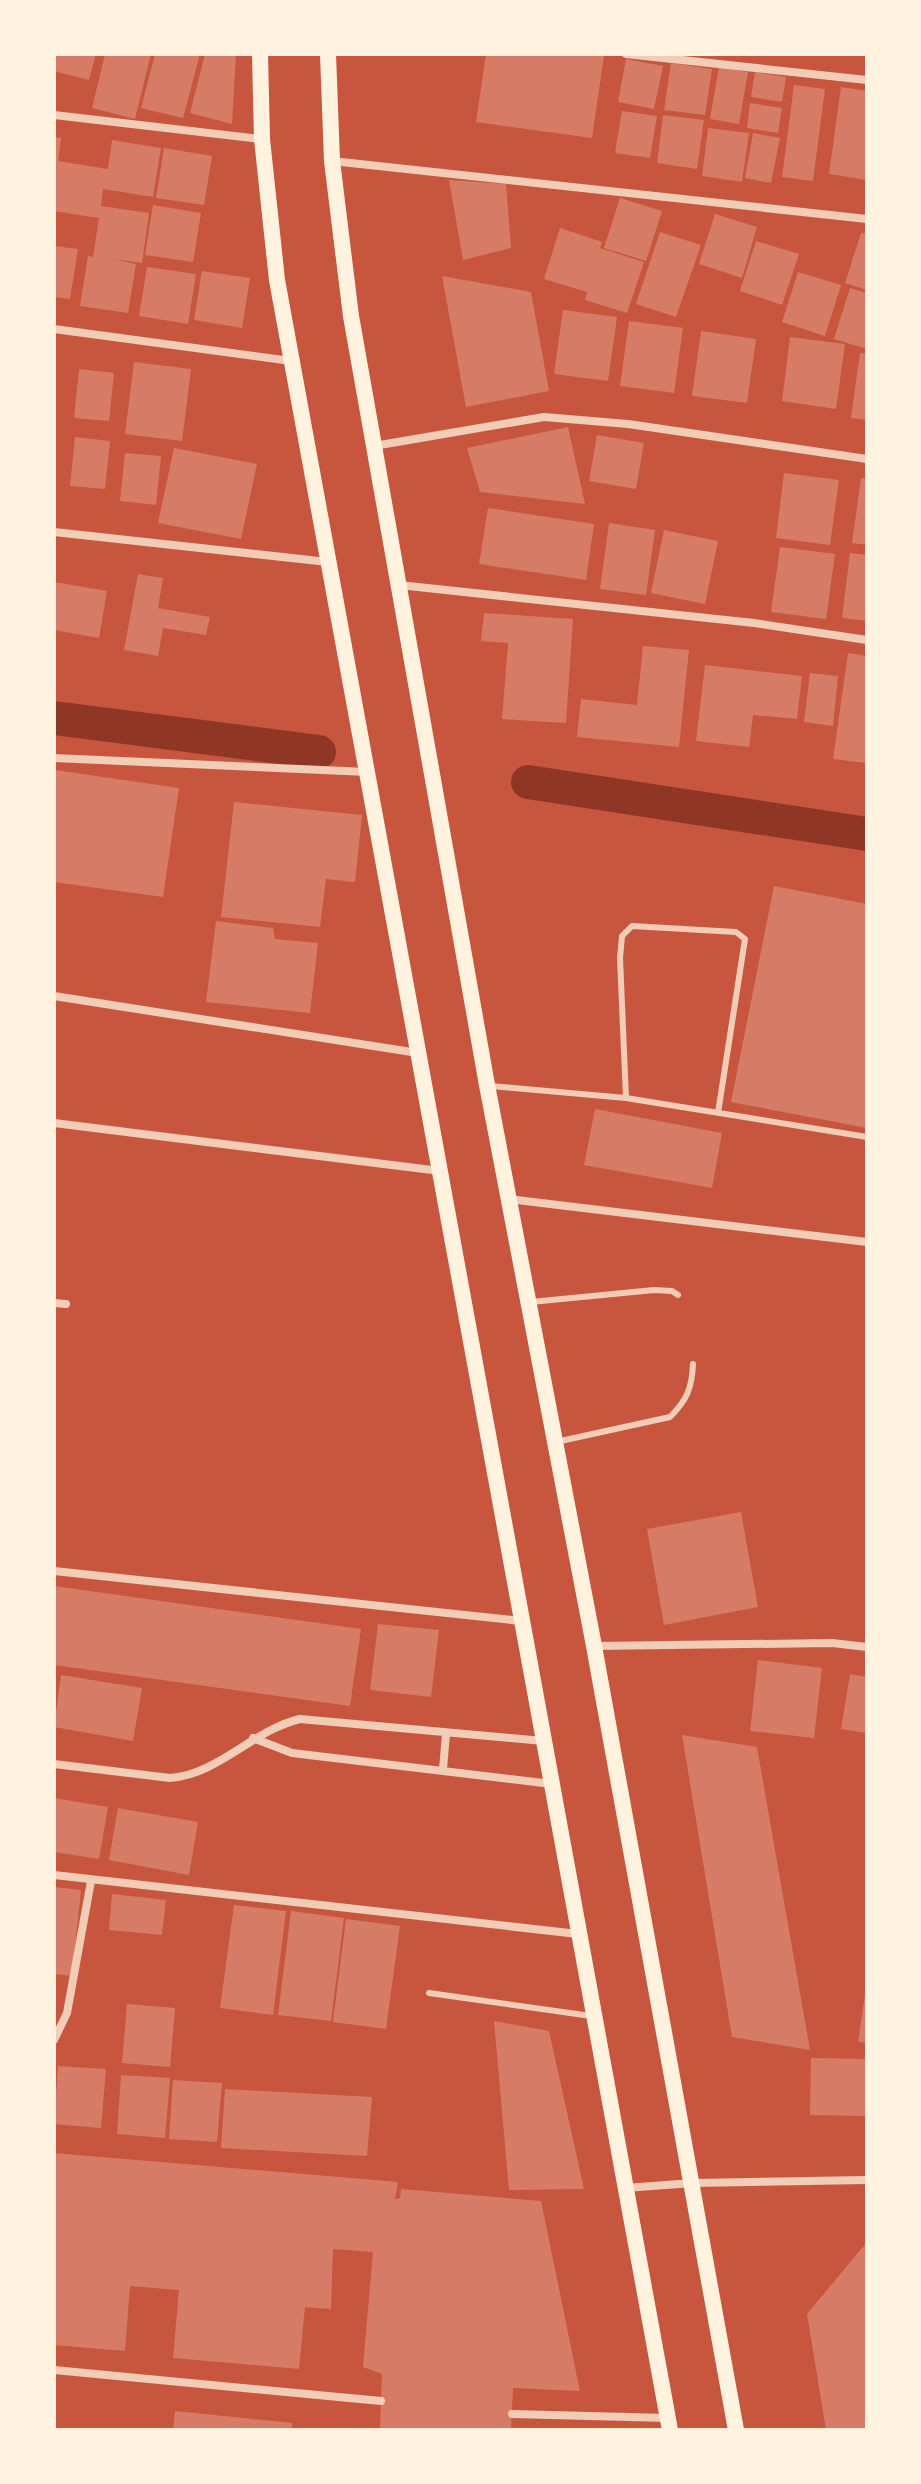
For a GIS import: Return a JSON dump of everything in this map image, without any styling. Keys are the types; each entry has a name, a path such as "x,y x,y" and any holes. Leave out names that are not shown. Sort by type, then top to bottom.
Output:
{"main road":[{"path":"260,54 262,139 277,280 669,2424"},
{"path":"328,54 332,161 351,316 487,1085 594,1646 736,2430"}],"street":[{"path":"626,54 867,80"},
{"path":"54,115 262,139"},
{"path":"332,161 867,219"},
{"path":"54,329 292,362"},
{"path":"374,446 544,417 628,424 867,459"},
{"path":"54,532 329,562"},
{"path":"398,585 754,623 867,640"},
{"path":"54,758 367,772"},
{"path":"54,996 419,1054"},
{"path":"54,1123 441,1172"},
{"path":"508,1199 867,1242"},
{"path":"54,1303 66,1304"},
{"path":"54,1571 521,1621"},
{"path":"594,1646 832,1643 867,1647"},
{"path":"54,1764 170,1778 187,1776 209,1767 253,1738 283,1723 300,1719 543,1741"},
{"path":"443,1769 446,1734"},
{"path":"253,1738 292,1753 552,1784"},
{"path":"54,1875 578,1934"},
{"path":"54,2040 67,2013 91,1881"},
{"path":"625,2188 693,2183 867,2180"},
{"path":"54,2370 381,2401"},
{"path":"512,2414 669,2424"}],"lane":[{"path":"626,1098 620,958 622,936 632,926 736,932 745,939 718,1113"},
{"path":"487,1085 626,1098 867,1137"},
{"path":"527,1302 654,1290 672,1291 678,1295"},
{"path":"555,1442 670,1417 683,1404 692,1387 693,1364"},
{"path":"429,1993 593,2017"}],"building":[{"path":"54,54 96,54 89,80 54,71"},
{"path":"105,54 151,54 135,119 92,108"},
{"path":"155,54 200,54 183,118 141,108"},
{"path":"205,54 236,54 232,124 190,113"},
{"path":"486,54 604,56 592,138 476,122"},
{"path":"626,59 663,66 654,109 618,102"},
{"path":"671,63 712,69 705,115 664,110"},
{"path":"719,67 748,72 739,124 710,119"},
{"path":"755,72 786,77 782,102 751,97"},
{"path":"794,85 825,89 813,181 782,177"},
{"path":"841,87 867,91 867,180 829,174"},
{"path":"750,103 782,108 778,133 747,128"},
{"path":"622,111 657,116 650,158 615,153"},
{"path":"663,115 704,120 697,169 657,163"},
{"path":"708,128 749,133 742,182 702,176"},
{"path":"753,133 780,138 771,183 745,178"},
{"path":"54,137 61,138 58,161 108,169 112,140 161,148 153,197 103,189 101,206 149,213 142,263 113,259 136,264 128,313 80,306 88,256 93,257 99,218 54,211"},
{"path":"164,148 212,156 204,205 156,198"},
{"path":"449,180 506,184 511,248 463,260"},
{"path":"620,198 662,211 646,261 604,248"},
{"path":"153,205 201,213 193,262 145,255"},
{"path":"715,214 757,227 742,278 699,264"},
{"path":"560,228 602,242 600,248 644,262 627,313 585,300 587,292 544,279"},
{"path":"660,232 701,245 676,317 636,304"},
{"path":"861,233 867,234 867,290 845,283"},
{"path":"756,241 799,254 782,305 740,291"},
{"path":"54,246 78,249 70,299 54,297"},
{"path":"147,267 196,274 188,324 139,316"},
{"path":"202,271 250,278 242,328 194,320"},
{"path":"798,272 841,285 825,336 782,322"},
{"path":"442,276 531,292 549,391 466,407"},
{"path":"850,288 867,293 867,349 834,339"},
{"path":"563,310 617,317 608,381 554,374"},
{"path":"629,321 683,328 674,393 620,386"},
{"path":"701,331 756,339 747,403 692,396"},
{"path":"790,337 845,344 836,409 782,401"},
{"path":"860,353 867,354 867,420 851,418"},
{"path":"134,362 191,369 182,441 125,434"},
{"path":"79,369 114,373 109,421 74,418"},
{"path":"568,427 585,504 480,492 467,448"},
{"path":"597,435 644,443 636,489 589,481"},
{"path":"75,437 110,441 105,489 70,486"},
{"path":"174,448 257,464 241,539 158,523"},
{"path":"125,453 161,456 156,505 120,501"},
{"path":"784,473 839,480 830,545 776,538"},
{"path":"861,478 867,479 867,545 852,543"},
{"path":"488,508 594,524 586,580 479,564"},
{"path":"609,523 655,530 646,595 600,589"},
{"path":"664,530 718,541 705,604 651,593"},
{"path":"780,547 835,554 826,619 771,612"},
{"path":"850,553 867,555 867,621 842,618"},
{"path":"138,574 163,578 158,608 210,617 206,635 163,628 158,656 124,650"},
{"path":"54,582 107,591 99,638 54,630"},
{"path":"484,613 573,619 566,723 502,719 508,643 481,641"},
{"path":"643,646 689,650 679,747 577,737 581,699 637,705"},
{"path":"848,653 867,656 867,763 833,759"},
{"path":"705,665 802,676 797,719 753,715 749,747 696,741"},
{"path":"810,673 838,676 833,726 804,722"},
{"path":"55,770 179,788 163,897 54,882"},
{"path":"234,802 362,815 355,882 326,879 320,927 221,917"},
{"path":"774,886 867,904 867,1128 731,1102"},
{"path":"216,921 273,928 275,939 318,943 310,1013 206,1002"},
{"path":"595,1109 722,1133 712,1188 584,1165"},
{"path":"741,1512 758,1607 664,1625 647,1529"},
{"path":"54,1586 361,1629 350,1706 54,1665"},
{"path":"378,1624 439,1630 431,1697 370,1690"},
{"path":"758,1660 822,1668 814,1738 750,1731"},
{"path":"850,1674 867,1677 867,1733 841,1729"},
{"path":"61,1675 142,1688 133,1741 54,1727"},
{"path":"682,1735 757,1747 810,2050 732,2037"},
{"path":"54,1798 108,1807 99,1859 54,1852"},
{"path":"118,1808 198,1822 189,1875 109,1860"},
{"path":"54,1887 81,1890 72,1976 54,1974"},
{"path":"112,1894 166,1900 162,1935 109,1930"},
{"path":"234,1905 286,1911 273,2015 220,2008"},
{"path":"291,1911 344,1918 331,2021 278,2015"},
{"path":"346,1919 400,1926 386,2029 333,2022"},
{"path":"867,1995 867,2043 858,2042"},
{"path":"127,2004 175,2008 170,2067 122,2063"},
{"path":"494,2021 549,2031 584,2189 509,2190"},
{"path":"811,2058 867,2059 867,2116 810,2115"},
{"path":"58,2066 106,2069 101,2128 54,2124"},
{"path":"121,2075 170,2078 165,2138 117,2134"},
{"path":"173,2080 222,2083 217,2142 169,2139"},
{"path":"225,2089 372,2097 367,2156 221,2148"},
{"path":"54,2153 398,2182 395,2199 400,2198 401,2189 541,2201 580,2391 513,2388 511,2430 380,2430 382,2374 363,2367 373,2252 333,2249 331,2309 305,2307 299,2369 173,2358 179,2290 130,2286 125,2351 54,2345"},
{"path":"867,2242 867,2430 826,2430 807,2314"},
{"path":"175,2411 292,2423 292,2430 173,2430"}],"waterway":[{"path":"54,718 319,752"},
{"path":"528,782 867,834"}]}
